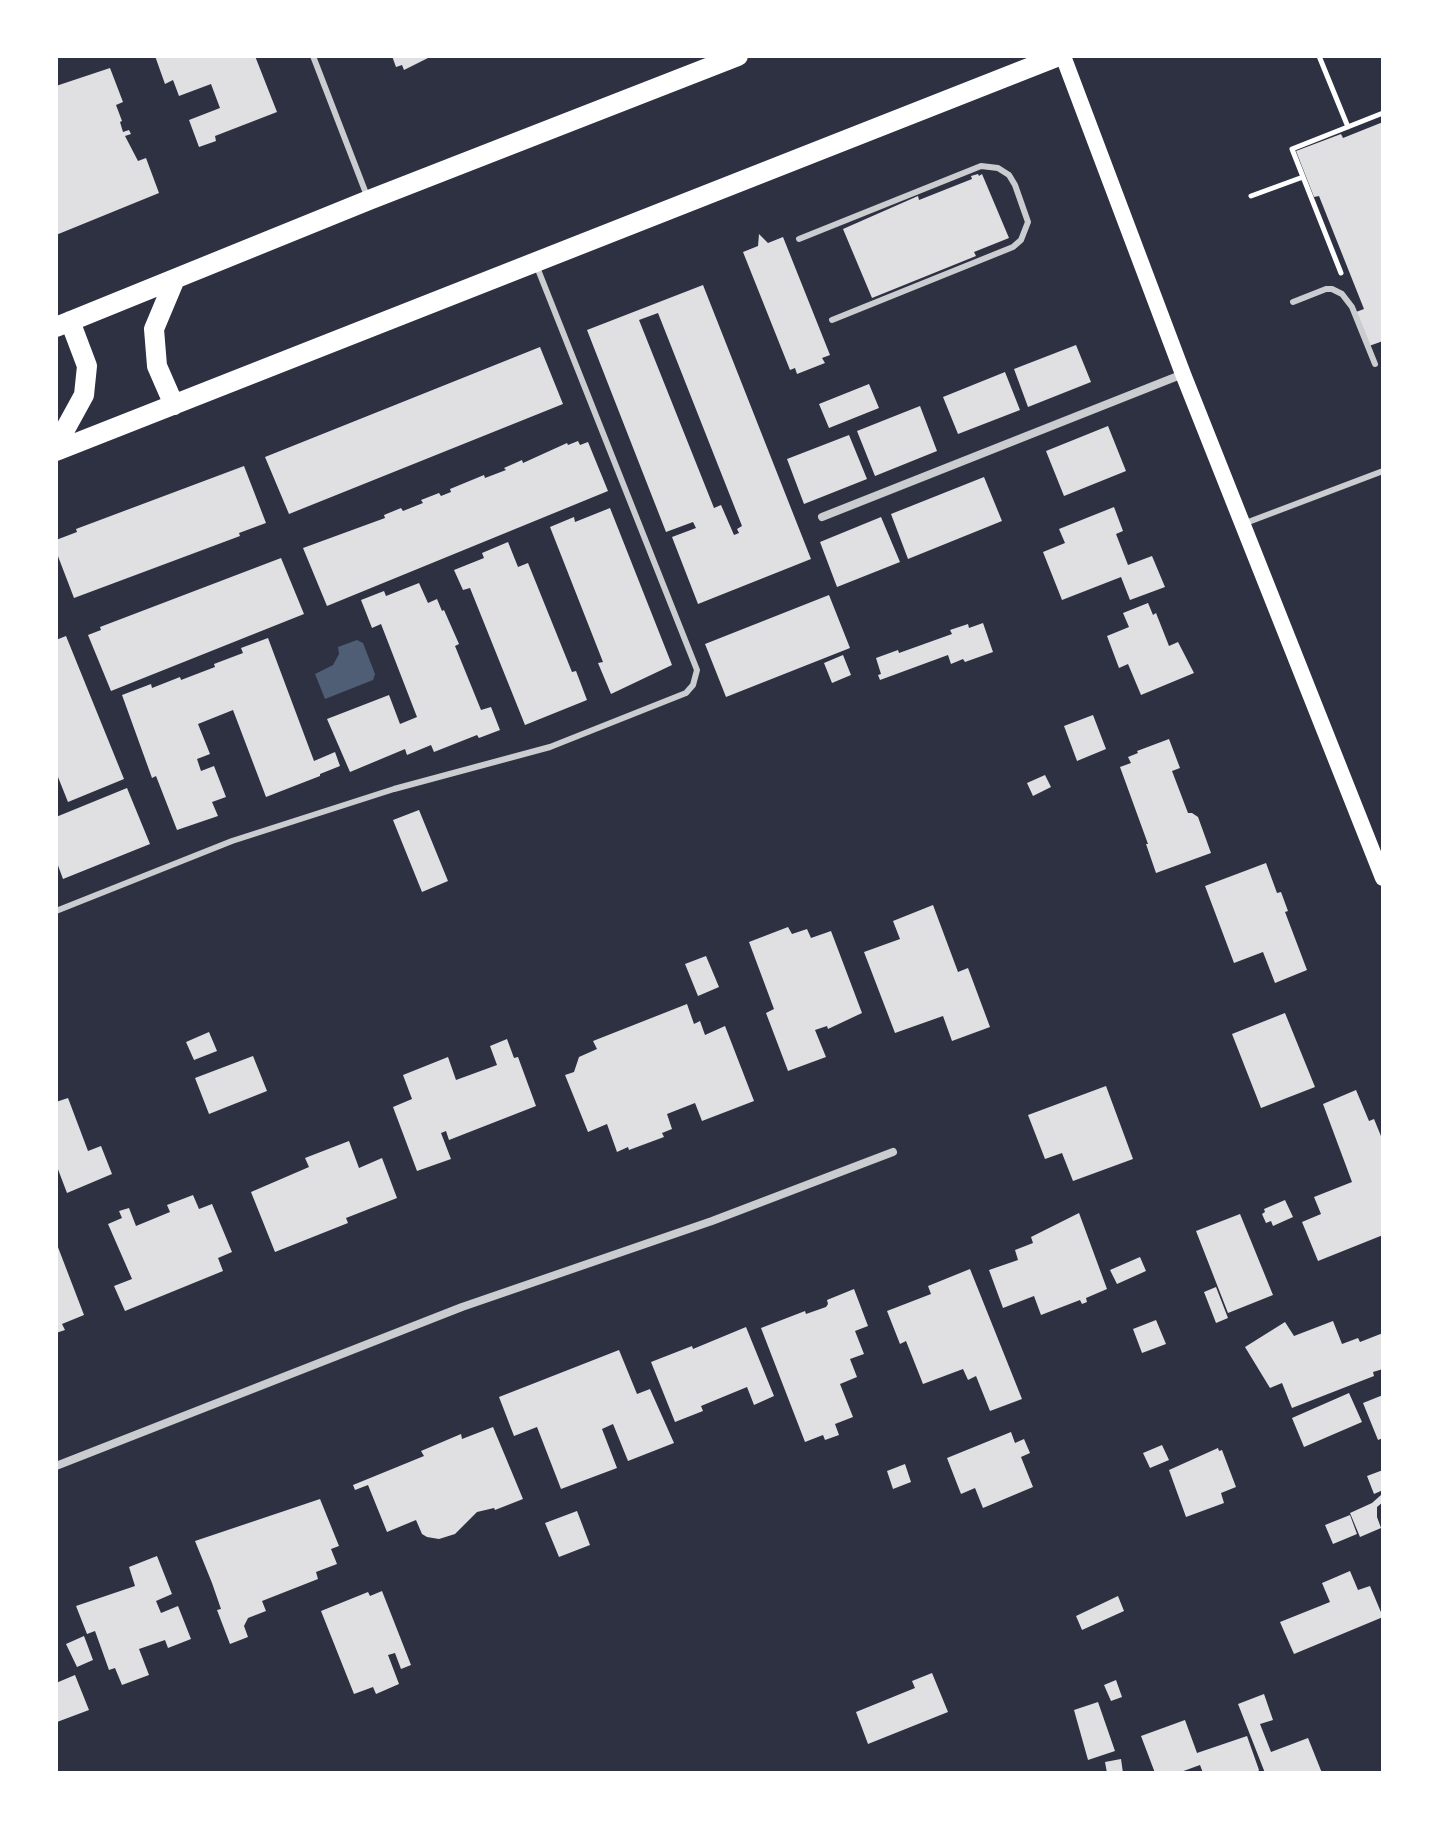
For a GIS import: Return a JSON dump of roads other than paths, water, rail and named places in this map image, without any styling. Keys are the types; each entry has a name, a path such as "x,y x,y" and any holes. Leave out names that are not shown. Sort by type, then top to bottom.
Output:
{"main road":[{"path":"56,449 84,395 87,366 63,324 738,56"},
{"path":"56,449 1061,56 1383,878"},
{"path":"174,405 157,366 154,329 175,279"}],"street":[{"path":"822,517 1183,374"},
{"path":"56,1466 462,1307 712,1221 893,1152"}],"lane":[{"path":"313,56 369,200"},
{"path":"799,239 981,166 998,168 1009,175 1015,185 1028,222 1027,231 1013,247 832,320"},
{"path":"56,911 232,841 394,789 550,747 686,693 693,685 697,670 535,264"},
{"path":"1293,302 1326,289 1342,294 1352,307 1375,364"},
{"path":"1243,524 1383,471"}],"water":[{"path":"357,640 363,643 375,674 373,680 325,699 315,674 333,665 339,654 338,647"}]}
